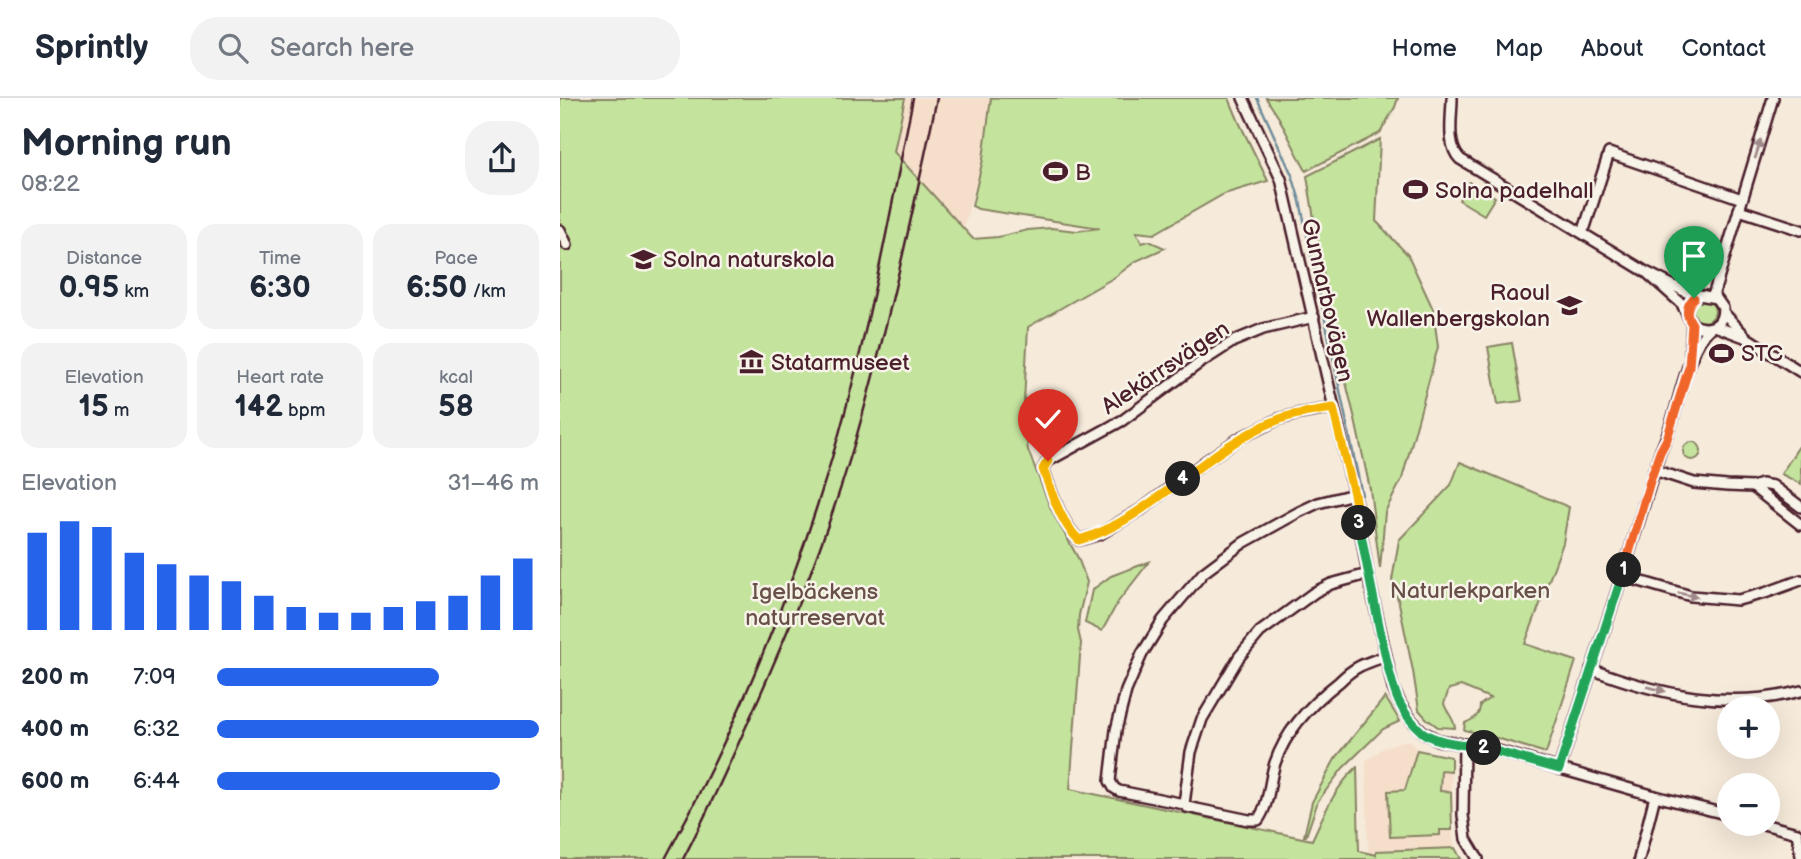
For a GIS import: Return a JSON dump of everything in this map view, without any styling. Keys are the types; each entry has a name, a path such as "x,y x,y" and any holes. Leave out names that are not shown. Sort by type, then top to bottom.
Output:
{"street":[{"name":"Gunnarbovägen","path":"1243,98 1281,179 1354,494 1368,575 1393,688 1401,705 1423,732 1438,740 1491,749 1717,813"},
{"path":"1452,98 1451,140 1454,153 1460,159 1646,272 1688,293 1713,296 1720,303 1723,312 1747,338"},
{"path":"1713,296 1773,98"},
{"path":"1585,227 1609,153 1742,199"},
{"path":"1739,210 1801,230"},
{"path":"560,230 567,244"},
{"path":"1559,769 1654,470 1667,439 1696,336 1682,304 1646,272"},
{"path":"1687,311 1690,302 1699,296"},
{"path":"1696,336 1720,321 1723,312"},
{"name":"Alekärrsvägen","path":"1314,317 1263,329 1234,341 1123,420 1048,461 1043,469 1056,503 1079,540 1100,534 1142,509 1240,438 1279,419 1333,408"},
{"path":"1692,324 1747,338 1801,372"},
{"path":"1654,470 1694,483 1773,486 1801,507"},
{"path":"1753,487 1801,525"},
{"path":"1354,494 1318,503 1243,543 1203,573 1163,620 1142,654 1126,691 1116,730 1110,781 1119,791 1258,820 1264,812 1276,762 1288,736 1303,715 1326,692 1359,666 1386,656"},
{"path":"1184,804 1191,752 1202,719 1239,657 1260,632 1315,592 1331,584 1368,575"},
{"path":"1622,576 1691,596 1738,600 1801,580"},
{"path":"1591,669 1662,691 1709,698 1760,699 1801,691"},
{"path":"1464,744 1465,839 1478,859"},
{"path":"1639,859 1655,796"},
{"path":"1780,828 1799,832 1801,856"}],"shaded area":[{"path":"905,98 991,98 983,159 957,251 655,859 869,278"},
{"path":"1401,741 1410,741 1417,750 1451,757 1452,830 1455,848 1461,859 1386,859 1368,853 1366,761 1383,748"}],"green space":[{"name":"Igelbäckens naturreservat","path":"560,98 905,98 894,152 973,239 1051,228 1077,231 1100,228 972,206 983,159 991,98 1229,98 1268,181 1224,194 1154,234 1136,232 1142,243 1149,241 1165,248 1136,261 1115,277 1028,327 1024,402 1028,450 1051,509 1078,558 1087,582 1079,615 1081,643 1070,789 1312,840 1336,792 1357,767 1359,851 1376,855 1376,851 1455,848 1461,859 560,859"},
{"path":"1266,98 1398,98 1380,133 1306,171"},
{"path":"1380,139 1376,221 1408,255 1433,309 1438,347 1402,479 1385,512 1380,569 1370,489 1338,350 1307,176"},
{"path":"1469,182 1495,197 1484,215 1459,200"},
{"path":"1700,300 1708,300 1715,307 1715,315 1708,322 1700,322 1693,315 1693,307"},
{"path":"1512,343 1522,401 1498,404 1488,347"},
{"path":"1688,442 1696,442 1701,451 1699,458 1688,460 1683,455 1683,447"},
{"path":"1801,443 1801,484 1781,474"},
{"name":"Naturlekparken","path":"1460,462 1569,507 1563,543 1525,644 1576,661 1546,753 1464,730 1465,723 1476,717 1480,705 1490,698 1461,686 1449,689 1444,704 1455,728 1438,727 1419,710 1399,603 1392,580 1399,540 1451,485"},
{"path":"1149,562 1118,602 1102,631 1085,623 1092,590 1111,576"},
{"path":"1385,697 1400,721 1383,729 1343,768 1318,801 1304,836 1312,802 1335,759"},
{"path":"1417,750 1451,757 1451,771 1441,770 1440,791 1451,792 1452,830 1440,830 1440,835 1390,837 1388,791 1405,790"}],"waterway":[{"path":"1257,98 1292,175 1300,201 1362,495"}],"railway":[{"path":"665,859 717,757 764,651 822,489 861,351 913,98"},
{"path":"683,859 764,686 833,510 879,354 937,98"}],"place":[{"name":"B","path":"1055,172"},
{"name":"Solna padelhall","path":"1415,190"},
{"name":"Solna naturskola","path":"643,259"},
{"name":"Raoul Wallenbergskolan","path":"1570,305"},
{"name":"STC","path":"1721,353"},
{"name":"Statarmuseet","path":"751,362"}],"route":[{"path":"1048,461 1043,469 1056,503 1079,540 1100,534 1142,509 1240,438 1279,419 1333,408 1354,494 1368,575 1393,688 1401,705 1423,732 1438,740 1491,749 1559,769 1689,367 1692,324 1687,311 1694,298"}]}
